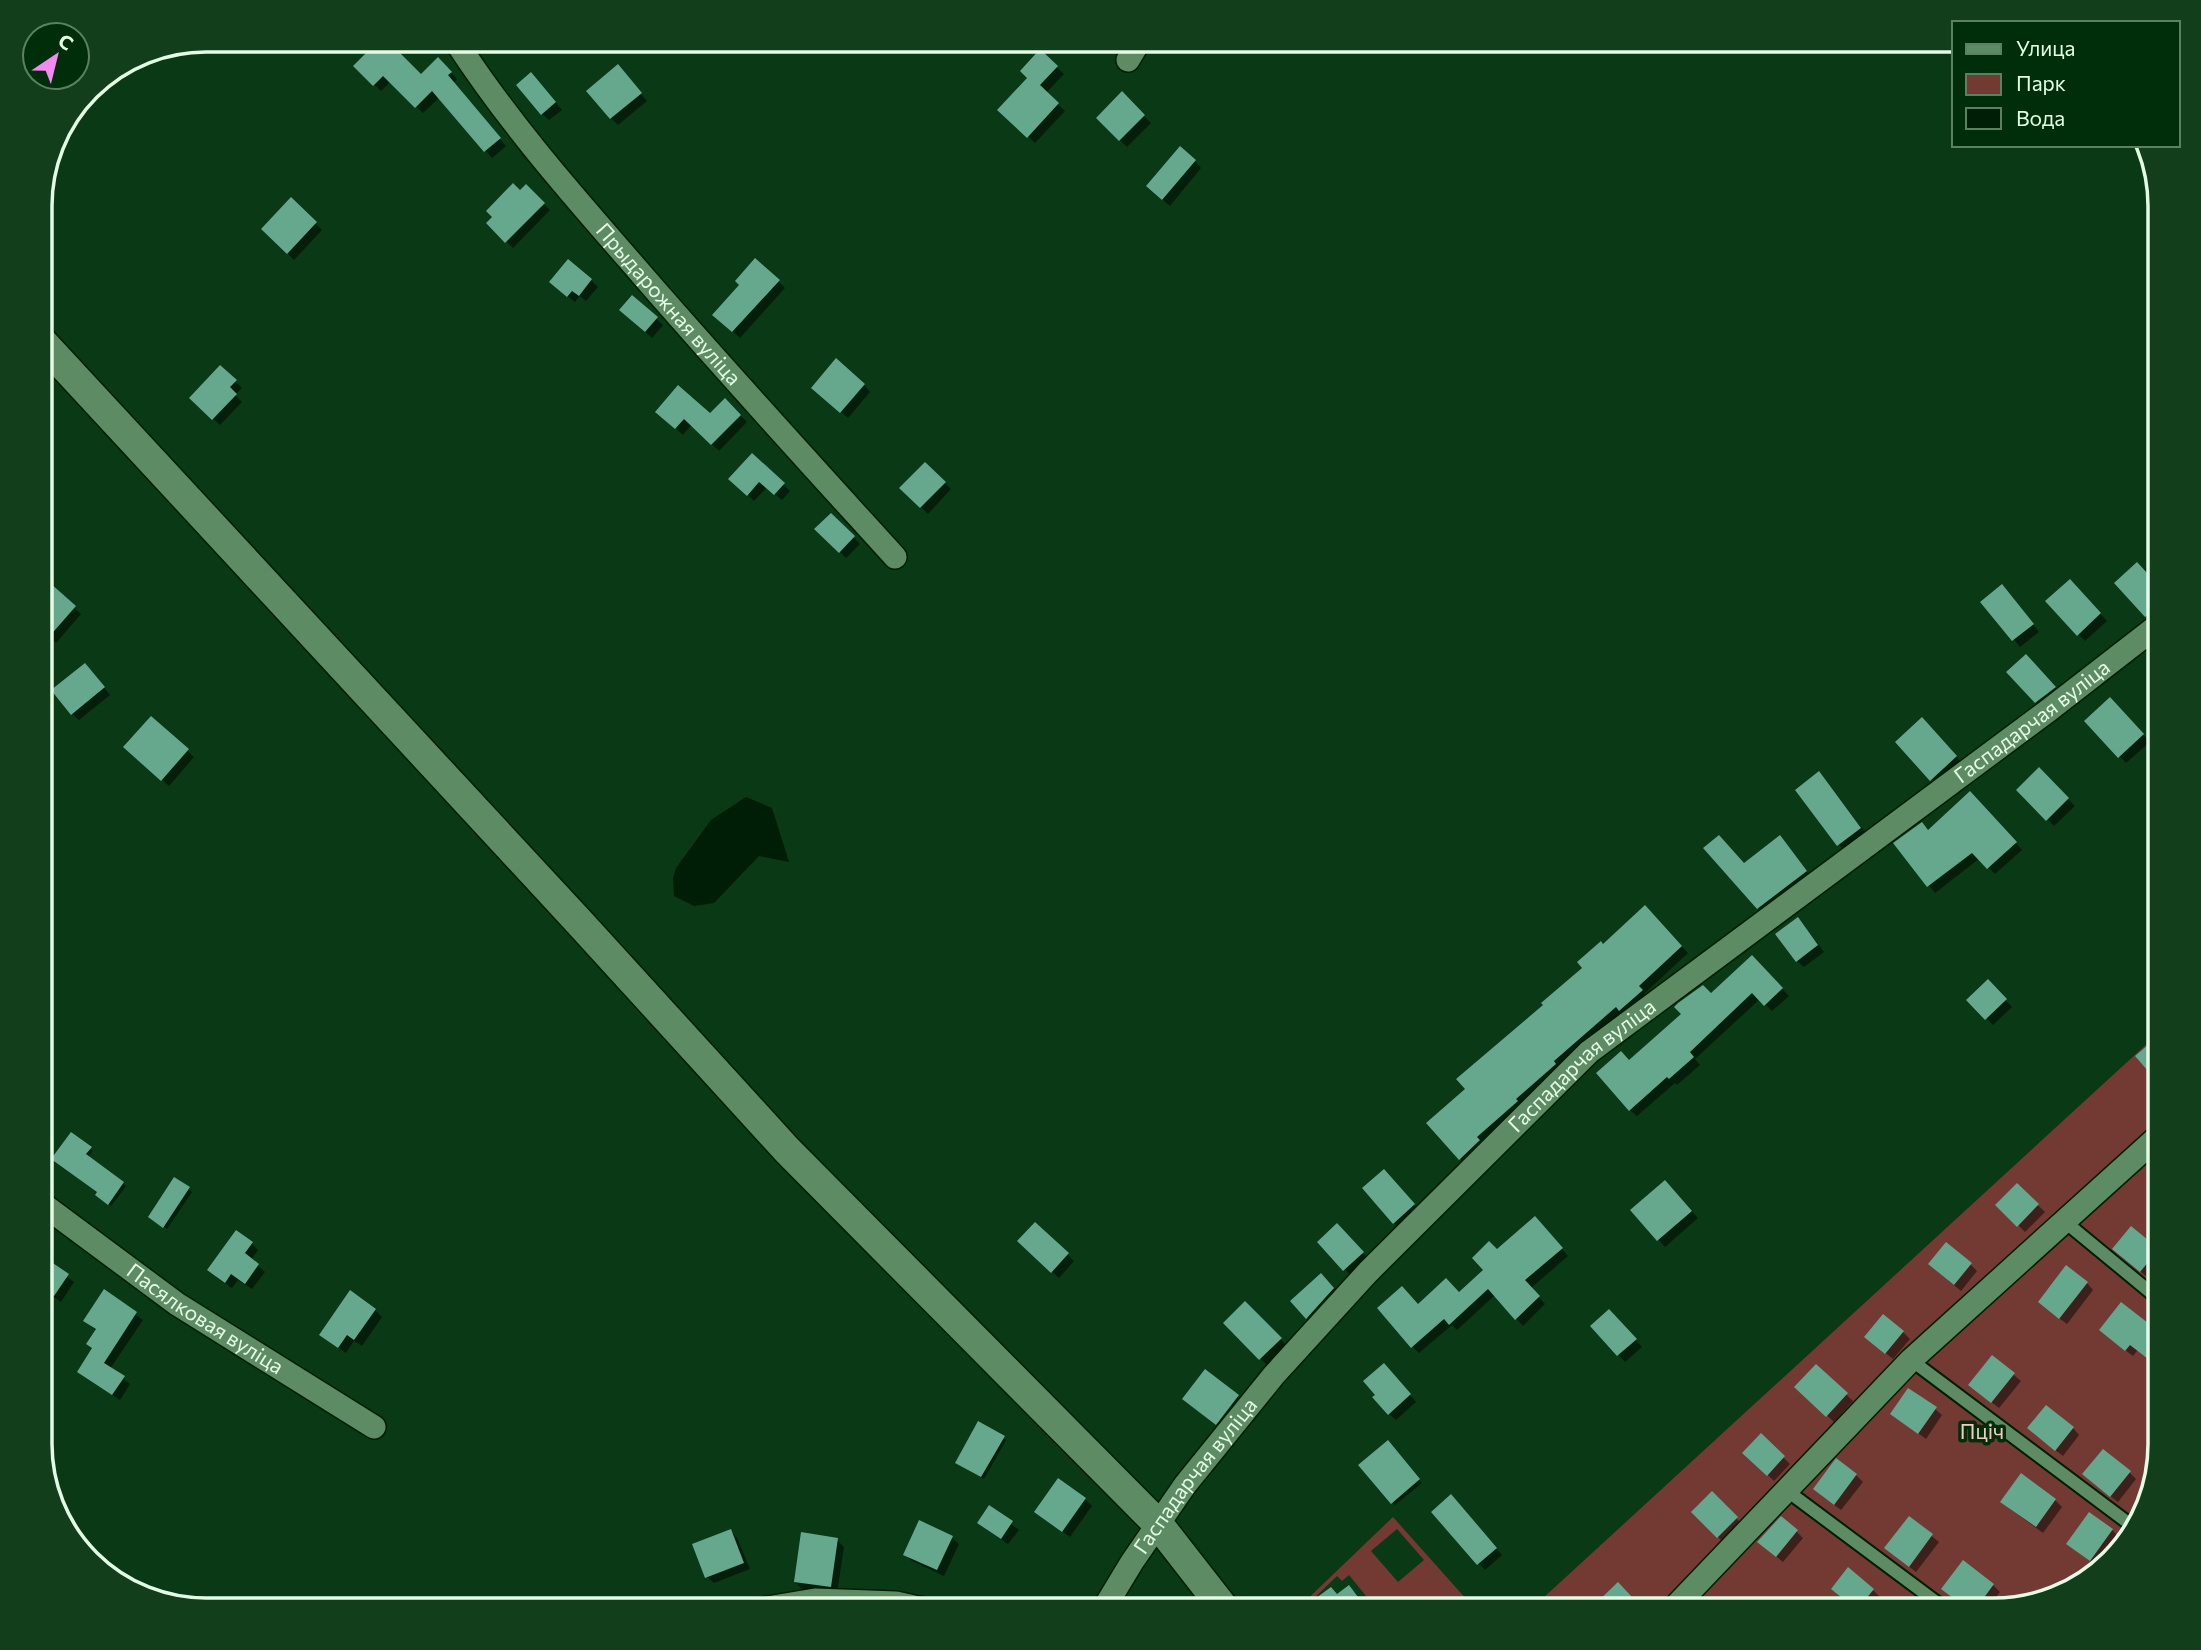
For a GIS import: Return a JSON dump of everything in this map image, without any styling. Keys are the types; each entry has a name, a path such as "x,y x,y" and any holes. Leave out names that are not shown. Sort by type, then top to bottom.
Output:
{"street":[{"name":"Прыдарожная вуліца","path":"464,53 482,82 579,202 721,366 895,557"},
{"path":"53,354 787,1150 1158,1524 1216,1598"},
{"name":"Гаспадарчая вуліца","path":"1111,1598 1132,1562 1185,1485 1274,1375 1349,1292 1589,1052 2049,710 2148,633"},
{"path":"1683,1598 1911,1360 2148,1146"},
{"name":"Пасялковая вуліца","path":"53,1212 177,1304 374,1427"}],"lane":[{"path":"2064,1221 2148,1290"},
{"path":"1911,1360 2127,1522"},
{"path":"1786,1490 1931,1598"}],"green space":[{"name":"Пціч","path":"2148,1043 2147,1463 2137,1502 2128,1520 2117,1537 2088,1566 2062,1582 2044,1589 2024,1595 1994,1598 1543,1598"},
{"path":"1393,1517 1465,1598 1368,1598 1349,1575 1342,1581 1337,1576 1314,1598 1309,1598","holes":["1397,1529 1424,1560 1398,1582 1371,1551"]}],"water":[{"path":"746,797 772,808 789,862 759,856 714,903 694,906 674,896 673,878 676,868 711,820"}],"building":[{"path":"366,53 400,53 421,74 438,57 452,72 448,75 501,138 484,152 432,91 415,108 383,76 373,86 353,66"},
{"path":"1037,53 1044,53 1058,66 1040,85 1059,103 1027,138 997,110 1027,78 1020,71"},
{"path":"618,64 642,93 610,119 586,91"},
{"path":"531,72 556,102 541,115 516,85"},
{"path":"1122,91 1145,115 1119,141 1096,118"},
{"path":"1180,146 1196,160 1162,200 1146,186"},
{"path":"513,183 520,190 526,184 545,203 505,243 486,223 492,217 486,211"},
{"path":"291,197 317,222 287,254 261,229"},
{"path":"755,258 780,280 732,332 712,315 739,285 735,281"},
{"path":"568,259 592,279 579,296 572,291 567,297 549,282"},
{"path":"632,295 658,317 645,332 619,310"},
{"path":"836,358 865,384 840,413 811,388"},
{"path":"220,365 237,380 230,387 237,394 212,420 189,398"},
{"path":"678,385 710,413 725,398 741,415 711,445 684,419 675,429 655,412"},
{"path":"752,453 785,483 774,495 759,482 747,496 728,479"},
{"path":"925,462 946,482 920,508 899,488"},
{"path":"831,513 855,536 839,553 814,529"},
{"path":"2137,562 2148,574 2148,615 2145,617 2114,583"},
{"path":"2070,579 2101,613 2077,636 2045,601"},
{"path":"2002,584 2034,624 2012,641 1980,602"},
{"path":"53,586 76,606 53,632"},
{"path":"2026,654 2056,687 2035,703 2006,672"},
{"path":"85,663 105,687 71,715 53,692 53,688"},
{"path":"2110,697 2144,734 2118,758 2084,721"},
{"path":"151,716 189,749 161,781 123,747"},
{"path":"1922,717 1957,756 1930,781 1895,742"},
{"path":"2039,767 2069,798 2046,821 2016,790"},
{"path":"1819,771 1861,828 1837,846 1795,790"},
{"path":"1970,791 2017,842 1987,869 1972,853 1927,887 1893,843 1922,822 1928,830"},
{"path":"1719,835 1744,863 1780,835 1807,871 1757,909 1703,848"},
{"path":"1645,905 1682,946 1639,986 1643,990 1619,1011 1616,1007 1554,1061 1556,1064 1477,1137 1480,1140 1459,1160 1426,1123 1465,1089 1456,1079 1543,1005 1541,1003 1582,968 1577,962 1601,941 1603,944"},
{"path":"1798,917 1818,945 1796,962 1775,934"},
{"path":"1752,955 1783,988 1764,1006 1752,993 1690,1052 1694,1057 1629,1111 1596,1073 1621,1051 1629,1060 1681,1014 1674,1007 1678,1003 1703,985 1711,993"},
{"path":"1988,979 2007,999 1985,1020 1966,1000"},
{"path":"2148,1045 2148,1071 2135,1056"},
{"path":"71,1132 92,1147 86,1154 124,1182 108,1205 95,1195 97,1192 53,1160 53,1156"},
{"path":"1384,1169 1415,1204 1393,1224 1362,1188"},
{"path":"174,1177 190,1187 163,1228 148,1217"},
{"path":"1665,1180 1692,1211 1657,1241 1630,1210"},
{"path":"2017,1183 2039,1204 2017,1227 1995,1205"},
{"path":"1535,1216 1563,1248 1525,1280 1540,1296 1515,1320 1488,1289 1449,1325 1444,1319 1411,1348 1377,1308 1402,1286 1418,1304 1446,1278 1459,1292 1483,1270 1472,1258 1489,1241 1497,1249"},
{"path":"1035,1222 1069,1253 1051,1273 1017,1241"},
{"path":"1337,1223 1364,1252 1343,1271 1317,1242"},
{"path":"2131,1226 2148,1240 2148,1262 2140,1272 2112,1249"},
{"path":"236,1230 253,1242 245,1253 259,1264 245,1284 231,1274 225,1283 207,1270"},
{"path":"1946,1242 1972,1263 1954,1285 1928,1264"},
{"path":"53,1263 69,1274 53,1295"},
{"path":"2066,1265 2088,1282 2059,1319 2038,1302"},
{"path":"1321,1273 1334,1288 1306,1319 1290,1301"},
{"path":"104,1289 137,1312 104,1363 125,1376 112,1395 77,1372 92,1348 86,1344 96,1329 83,1321"},
{"path":"350,1290 376,1309 354,1340 347,1335 338,1348 319,1335"},
{"path":"1245,1301 1282,1338 1259,1360 1223,1323"},
{"path":"2121,1302 2148,1323 2148,1359 2130,1345 2125,1351 2099,1330"},
{"path":"1609,1309 1637,1339 1617,1356 1590,1326"},
{"path":"1883,1314 1904,1331 1885,1354 1864,1337"},
{"path":"1992,1355 2015,1373 1991,1403 1968,1385"},
{"path":"1384,1363 1411,1394 1388,1415 1372,1397 1375,1395 1363,1381"},
{"path":"1816,1364 1848,1393 1826,1417 1794,1387"},
{"path":"1205,1369 1239,1395 1216,1425 1182,1399"},
{"path":"1908,1388 1937,1407 1918,1434 1890,1414"},
{"path":"2046,1405 2074,1427 2055,1451 2027,1428"},
{"path":"978,1421 1005,1436 981,1477 955,1463"},
{"path":"1761,1433 1785,1456 1767,1476 1742,1453"},
{"path":"1388,1440 1420,1479 1391,1504 1358,1465"},
{"path":"2103,1449 2131,1471 2110,1497 2082,1474"},
{"path":"1836,1458 1857,1474 1834,1505 1813,1489"},
{"path":"2021,1473 2056,1499 2036,1527 2000,1502"},
{"path":"1058,1478 1086,1498 1062,1532 1034,1512"},
{"path":"1712,1491 1738,1517 1717,1538 1691,1512"},
{"path":"1451,1494 1497,1548 1477,1565 1431,1512"},
{"path":"989,1505 1013,1521 1001,1539 977,1523"},
{"path":"2089,1512 2113,1529 2090,1561 2066,1544"},
{"path":"1781,1516 1798,1530 1776,1557 1757,1542"},
{"path":"1909,1516 1933,1534 1909,1567 1884,1548"},
{"path":"919,1520 953,1536 937,1570 903,1555"},
{"path":"731,1529 744,1563 705,1578 692,1544"},
{"path":"801,1532 838,1538 831,1587 794,1582"},
{"path":"1963,1560 1994,1584 1984,1598 1953,1598 1941,1589"},
{"path":"1848,1567 1874,1589 1867,1598 1842,1598 1831,1589"},
{"path":"1618,1582 1633,1598 1601,1598"},
{"path":"1349,1585 1359,1598 1316,1598 1331,1587 1337,1594"}]}
